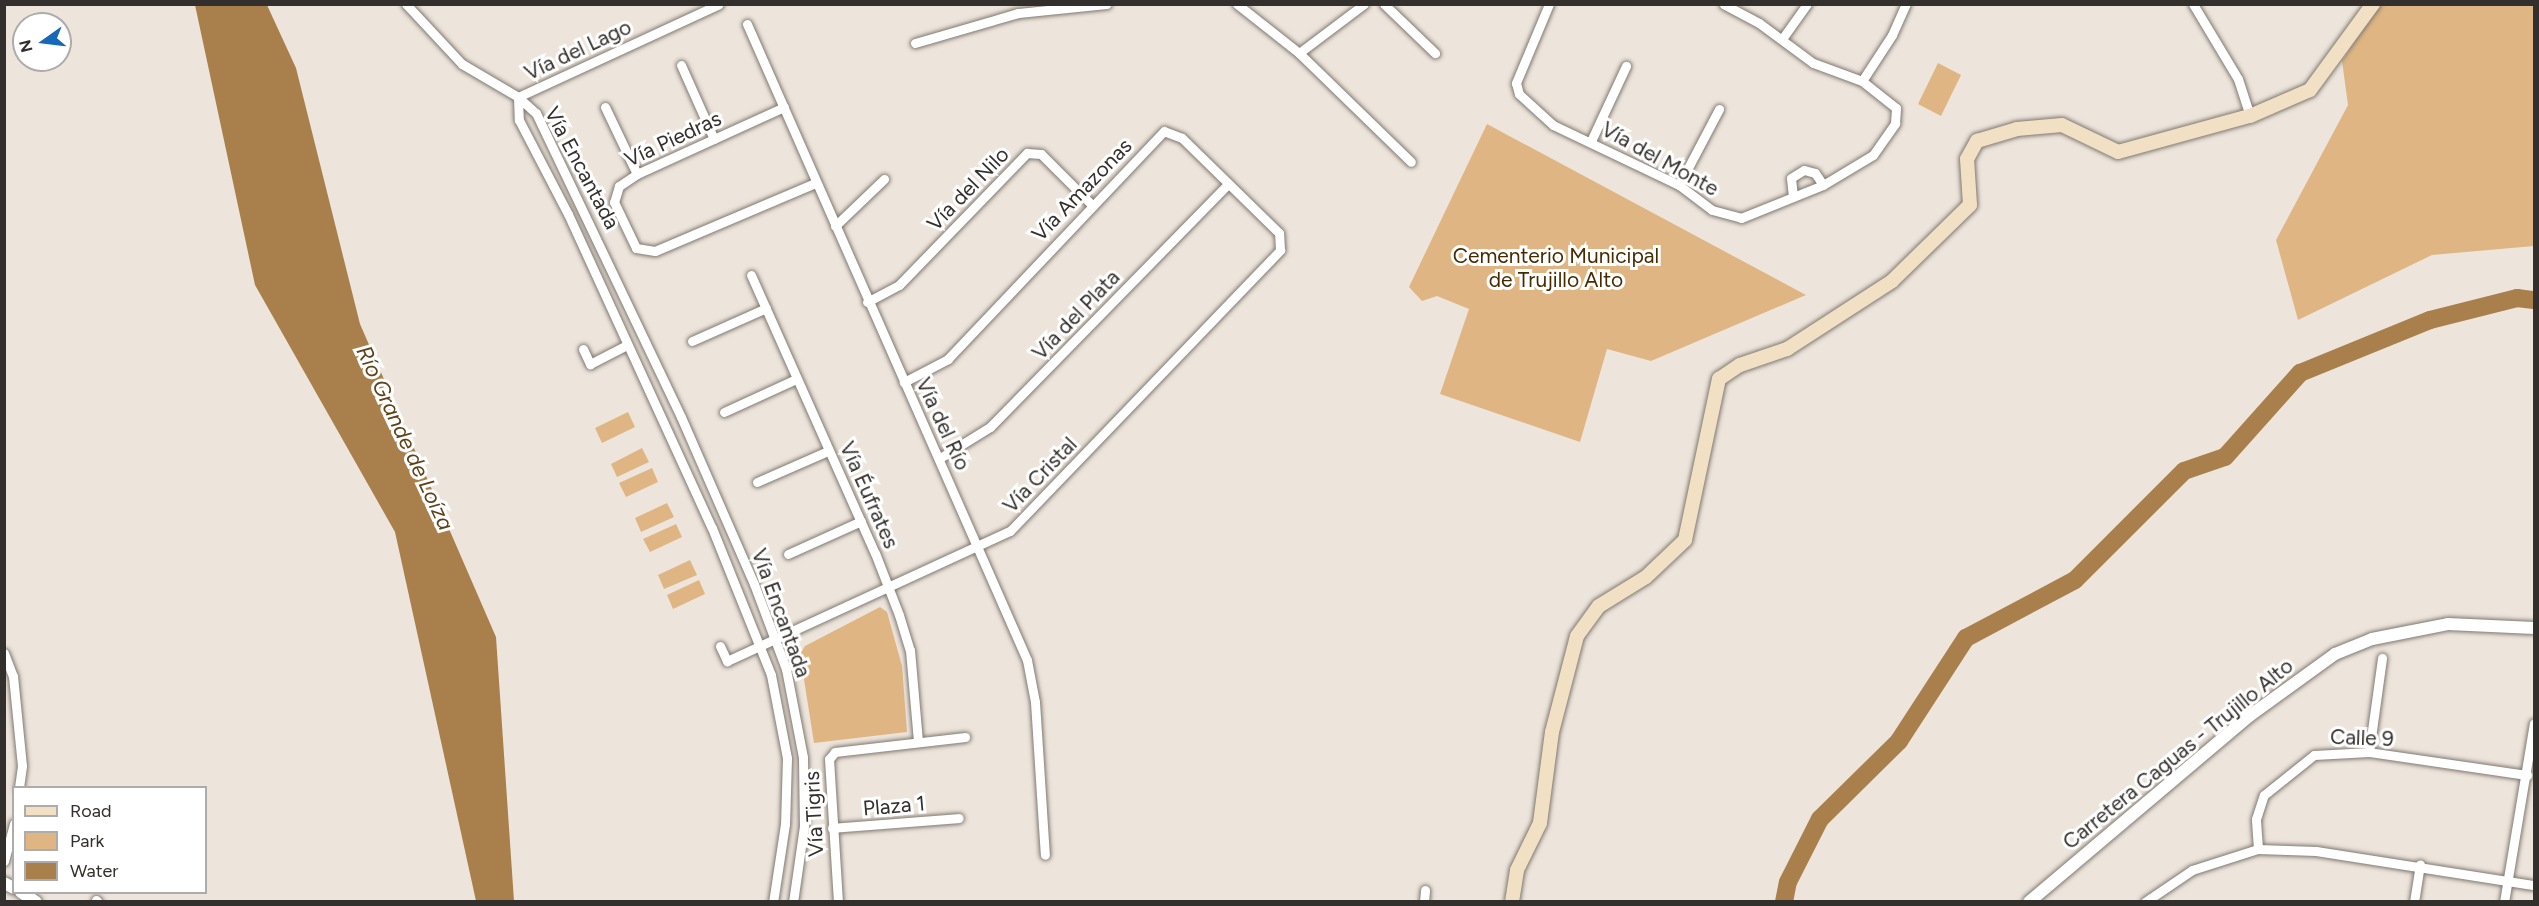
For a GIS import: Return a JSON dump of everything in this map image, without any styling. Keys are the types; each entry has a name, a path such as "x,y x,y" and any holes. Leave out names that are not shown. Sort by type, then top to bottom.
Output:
{"main road":[{"path":"1512,902 1517,870 1540,823 1552,732 1577,636 1599,606 1646,577 1685,540 1719,379 1740,365 1787,349 1892,281 1970,205 1966,159 1977,141 1988,135 2062,125 2118,152 2250,116 2310,90 2373,4"}],"street":[{"path":"406,4 462,64 518,97"},
{"name":"Vía del Lago","path":"518,97 719,4"},
{"path":"915,43 1018,13 1107,4"},
{"path":"1237,4 1299,53 1411,162"},
{"path":"1299,53 1364,4"},
{"path":"1384,4 1435,53"},
{"name":"Vía del Monte","path":"1549,4 1516,83 1519,94 1553,125 1591,141 1679,185 1712,210 1741,218 1823,185 1873,155 1895,123 1896,108 1862,81 1822,68 1782,39 1724,4"},
{"path":"1782,39 1807,4"},
{"path":"1862,81 1892,35 1906,4"},
{"path":"2193,4 2238,79 2250,116"},
{"name":"Vía del Río","path":"747,24 784,107 814,183 980,547 1027,660 1035,702 1045,855"},
{"path":"681,65 714,139"},
{"path":"1591,141 1626,66"},
{"name":"Vía Encantada","path":"518,97 519,120 712,528 771,675 787,758 785,824 773,902"},
{"name":"Vía Encantada","path":"518,97 536,113 604,249 681,417 786,669 804,757 804,826 793,902"},
{"path":"605,107 637,174"},
{"name":"Vía Piedras","path":"784,107 637,174 619,186 614,202 636,248 656,251 814,183"},
{"path":"1679,185 1719,109"},
{"name":"Vía Amazonas","path":"904,382 948,359 1164,131 1182,138 1279,233 1280,242"},
{"name":"Vía del Nilo","path":"867,302 899,285 1027,153 1041,154 1092,205"},
{"path":"1793,197 1791,178 1804,170 1815,172 1823,185"},
{"path":"835,226 884,179"},
{"name":"Vía del Plata","path":"940,458 990,427 1228,184"},
{"name":"Vía Cristal","path":"720,646 727,661 888,586 980,547 1010,531 1280,250 1280,242"},
{"name":"Vía Éufrates","path":"751,274 888,586 910,650 918,741"},
{"path":"692,341 766,309"},
{"path":"583,349 590,364 627,345"},
{"path":"724,412 796,379"},
{"path":"757,482 828,451"},
{"path":"788,554 861,521"},
{"name":"Carretera Caguas - Trujillo Alto","path":"2029,902 2248,717 2335,654 2372,639 2448,624 2535,628"},
{"path":"4,653 13,676 22,766 19,786"},
{"path":"2369,753 2382,658"},
{"path":"2505,902 2535,723"},
{"name":"Vía Tigris","path":"837,900 827,764 835,752 965,737"},
{"name":"Calle 9","path":"2258,849 2256,819 2264,795 2314,755 2369,753 2527,775"},
{"name":"Plaza 1","path":"832,828 959,818"},
{"path":"4,861 12,831"},
{"path":"2145,902 2192,870 2258,849 2316,850 2420,864 2507,882 2535,885"},
{"path":"2414,902 2420,864"},
{"path":"1424,902 1425,890"}],"green space":[{"path":"2379,5 2534,5 2534,246 2432,255 2298,320 2276,240 2348,105 2342,61"},
{"path":"1938,63 1961,75 1941,116 1918,104"},
{"name":"Cementerio Municipal de Trujillo Alto","path":"1487,124 1806,295 1651,361 1607,349 1580,442 1440,394 1469,309 1437,296 1422,301 1409,287"},
{"path":"628,412 635,427 602,443 595,428"},
{"path":"642,448 649,462 617,477 611,464"},
{"path":"652,468 658,482 626,497 619,483"},
{"path":"667,503 674,517 641,532 635,518"},
{"path":"676,524 682,537 650,552 643,539"},
{"path":"690,560 697,575 664,589 658,575"},
{"path":"699,580 705,594 673,609 667,595"},
{"path":"880,607 887,612 902,666 907,732 814,743 800,654 805,646"}],"water":[{"path":"195,5 267,5 296,68 360,324 496,637 514,901 476,901 395,532 255,285"}],"waterway":[{"name":"Río Grande de Loíza","path":"1784,902 1788,882 1820,819 1899,741 1966,638 2075,580 2184,471 2225,457 2300,373 2430,320 2517,298 2534,300"}]}
